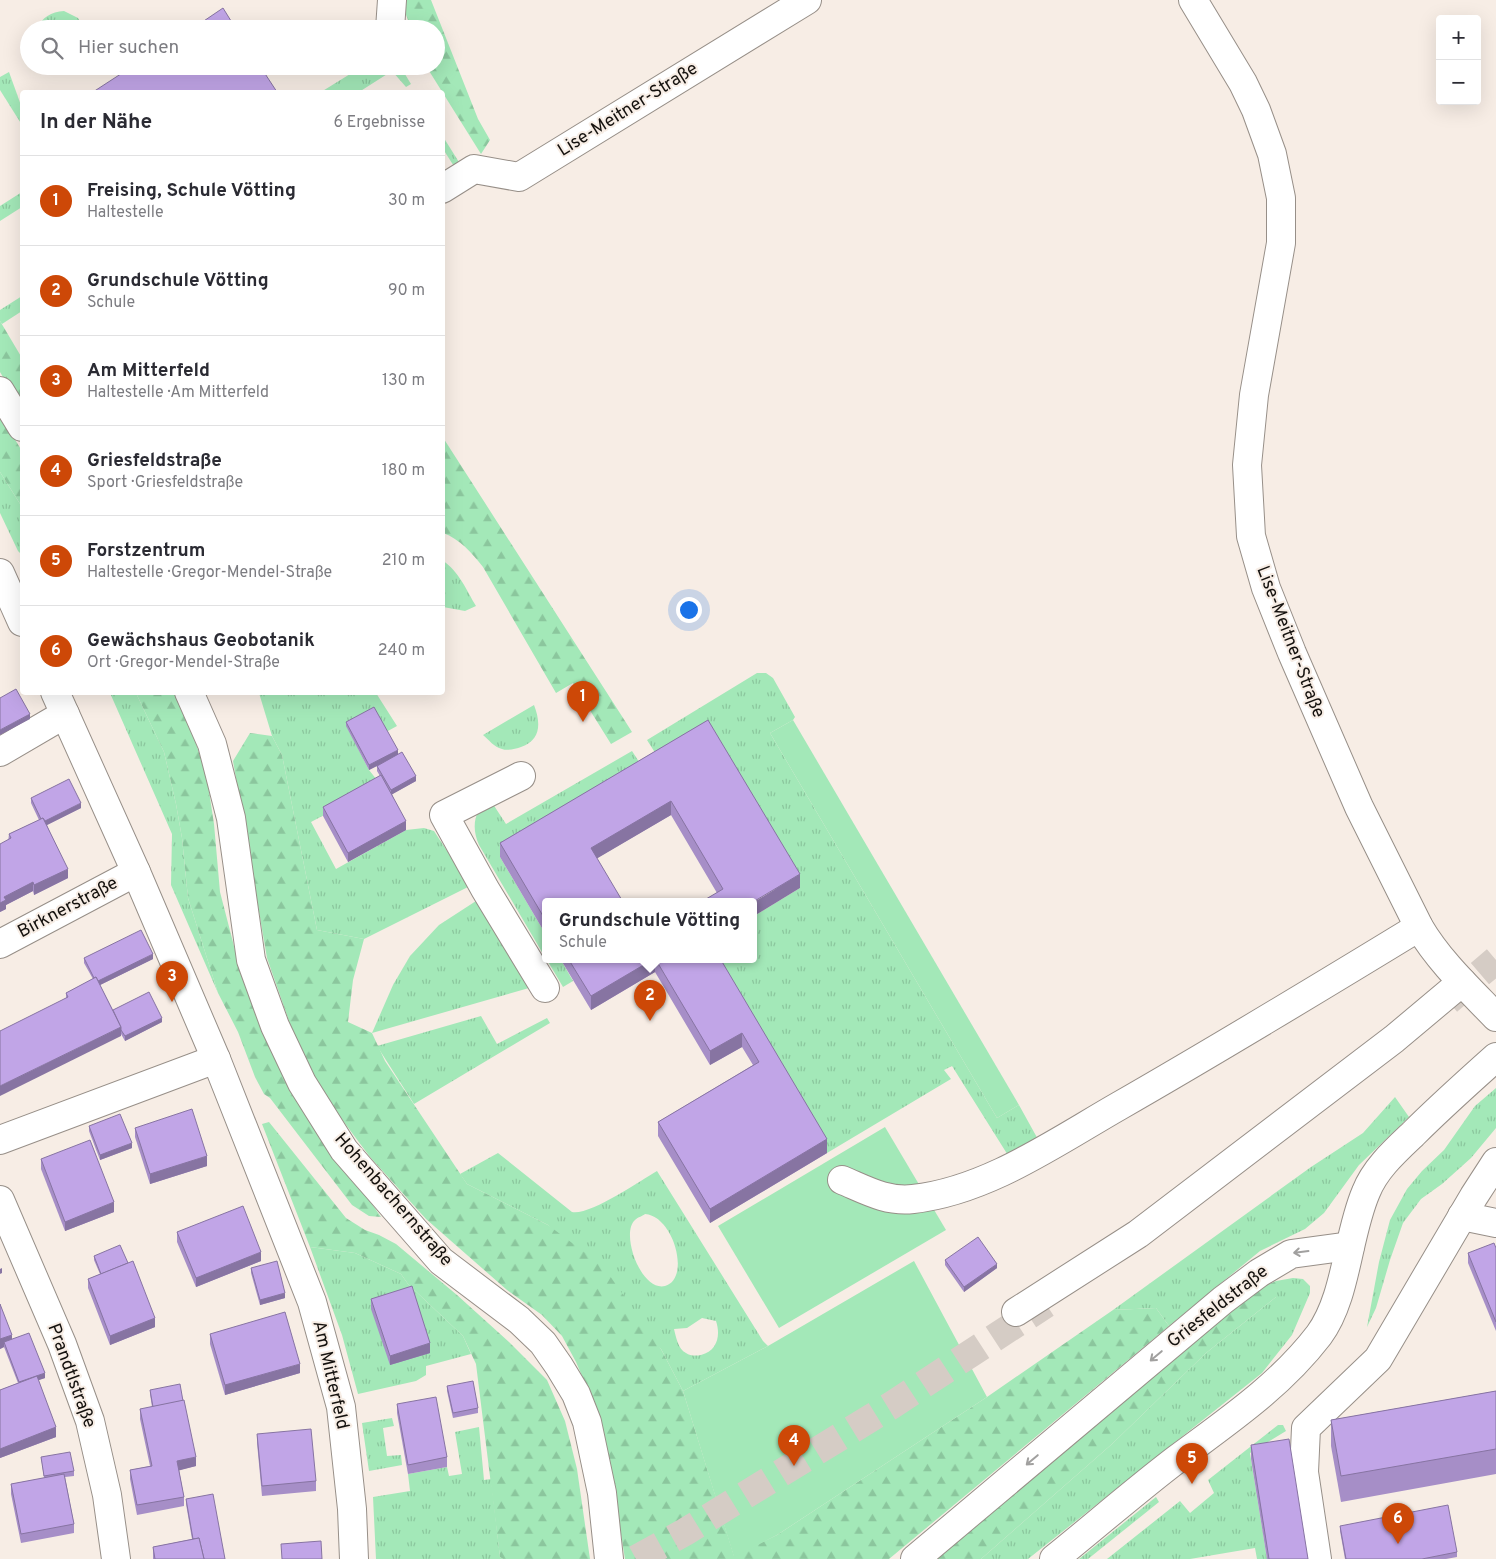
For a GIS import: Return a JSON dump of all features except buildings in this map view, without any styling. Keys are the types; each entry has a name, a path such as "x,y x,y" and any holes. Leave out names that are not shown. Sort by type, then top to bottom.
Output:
{"street":[{"path":"391,20 392,0"},
{"name":"Lise-Meitner-Straße","path":"445,187 474,169 519,177 807,0"},
{"name":"Lise-Meitner-Straße","path":"1193,0 1238,75 1256,110 1272,154 1281,198 1281,244 1254,395 1246,465 1251,536 1266,588 1359,807 1418,926 1430,946 1496,1017"},
{"path":"0,391 20,425"},
{"path":"0,573 20,618"},
{"name":"Hohenbachernstraße","path":"190,695 212,744 231,818 252,960 275,1026 302,1083 344,1150 441,1261 520,1320 543,1343 559,1366 576,1394 587,1422 602,1493 609,1559"},
{"path":"0,752 60,703"},
{"name":"Am Mitterfeld","path":"60,703 136,872 216,1059 312,1302 341,1408 352,1509 354,1559"},
{"path":"521,776 444,815 545,988"},
{"name":"Birknerstraße","path":"0,944 136,872"},
{"path":"842,1180 884,1198 912,1199 946,1192 992,1177 1061,1140 1237,1039 1418,926"},
{"path":"1016,1312 1138,1234 1401,1033 1462,982"},
{"path":"1054,1559 1176,1461 1261,1396 1286,1374 1320,1333 1331,1314 1366,1192 1376,1174 1395,1151 1436,1111 1496,1057"},
{"path":"0,1140 216,1059"},
{"path":"1317,1559 1304,1472 1306,1428 1378,1358 1496,1162"},
{"name":"Prandtlstraße","path":"0,1200 62,1344 90,1421 107,1495 116,1559"},
{"path":"1462,1216 1496,1223"},
{"name":"Griesfeldstraße","path":"915,1559 1216,1305 1259,1273 1291,1254 1350,1246"}],"green space":[{"path":"401,0 431,0 439,20 408,20"},
{"path":"64,11 79,20 42,20 55,13"},
{"path":"445,35 478,119 490,140 481,154 445,96 445,90 441,90 432,75 445,75"},
{"path":"9,72 20,102 20,122 0,90 0,77"},
{"path":"348,75 386,75 362,90 324,90"},
{"path":"396,75 406,75 411,84 406,87"},
{"path":"445,140 462,167 457,171 445,152"},
{"path":"20,193 20,208 0,221 0,206"},
{"path":"20,297 20,312 2,324 0,321 0,310"},
{"path":"0,321 20,355 20,407 0,372"},
{"path":"0,415 20,448 20,504 0,472"},
{"path":"445,441 632,732 611,744 573,683 556,693 483,567 470,552 445,534"},
{"path":"0,472 20,504 20,553 18,551 0,513"},
{"path":"445,563 458,575 476,606 465,611 445,607"},
{"path":"757,673 766,673 773,678 795,717 770,733 997,1118 1019,1105 1050,1161 1021,1176 952,1066 944,1070 951,1079 827,1153 715,963 757,963 757,914 800,888 661,762 647,740"},
{"path":"111,695 137,695 164,752 182,838 188,898 218,993 171,885 172,834"},
{"path":"137,695 175,695 188,718 207,778 214,824 220,892 235,950 257,1009 324,1135 381,1217 369,1216 352,1205 270,1098 264,1094 255,1077 238,1032 218,993 188,898 182,838 164,752"},
{"path":"260,695 377,695 397,726 386,732 347,727 369,770 381,785 311,822 336,869 406,830 424,828 434,831 470,886 364,939 317,930 282,755 272,736"},
{"path":"534,705 538,718 538,730 528,744 504,750 494,745 483,735"},
{"path":"793,720 1019,1105 997,1118 770,733"},
{"path":"250,733 272,736 282,755 317,930 364,939 353,980 348,1022 372,1033 385,1061 467,1184 548,1225 603,1266 661,1349 683,1391 734,1556 777,1535 987,1397 1113,1310 1156,1308 1169,1326 889,1559 625,1559 613,1485 591,1397 562,1336 542,1315 507,1290 426,1219 370,1157 320,1090 298,1047 267,958 233,761"},
{"path":"632,751 645,771 500,857 542,928 542,952 479,845 475,832 477,814 489,798 506,824"},
{"path":"476,901 529,988 372,1033 393,985 410,956 439,925"},
{"path":"549,963 563,963 573,981 563,987"},
{"path":"481,1016 497,1044 547,1018 550,1023 414,1104 377,1046"},
{"path":"1496,1088 1496,1128 1471,1158 1442,1184 1421,1199 1403,1223 1376,1308 1367,1327 1379,1262 1390,1220 1407,1189 1422,1171 1444,1150 1475,1106"},
{"path":"1395,1097 1409,1117 1359,1165 1324,1213 1305,1229 1260,1251 1169,1326 1156,1308 1113,1310 1311,1167 1363,1133"},
{"path":"269,1122 346,1218 365,1230 396,1244 457,1295 509,1342 547,1380 565,1421 577,1469 590,1559 503,1559 500,1557 476,1364 463,1336 408,1284 401,1274 355,1253 310,1247 262,1124"},
{"path":"885,1127 946,1230 779,1328 718,1226"},
{"path":"498,1153 572,1212 580,1212 602,1203 657,1171 763,1341 768,1346 683,1391 661,1349 548,1225 467,1184 460,1174","holes":["645,1214 655,1217 664,1225 676,1248 677,1272 673,1281 665,1286 656,1285 648,1280 635,1260 630,1237 631,1227 635,1220","702,1318 716,1321 718,1337 711,1350 697,1356 689,1355 679,1346 674,1329 687,1328"]},
{"path":"310,1247 355,1253 401,1274 408,1284 463,1336 471,1354 426,1366 426,1375 416,1381 358,1394 342,1335"},
{"path":"914,1261 987,1397 777,1535 734,1557 683,1391 768,1346"},
{"path":"1293,1278 1303,1279 1310,1286 1310,1293 1292,1335 1262,1373 1028,1559 981,1559 1112,1444 1206,1353 1276,1297 1276,1281"},
{"path":"1276,1281 1276,1297 1206,1353 1112,1444 981,1559 933,1559 1252,1292"},
{"path":"392,1418 394,1426 383,1428 387,1456 401,1455 402,1465 369,1471 362,1423"},
{"path":"1278,1425 1283,1425 1286,1431 1250,1453 1267,1559 1257,1559 1255,1548 1190,1559 1107,1559 1180,1501 1190,1513 1214,1493 1208,1480"},
{"path":"479,1427 484,1480 491,1479 500,1557 503,1559 376,1559 373,1497 410,1491 408,1474 447,1467 449,1476 462,1474 455,1432"},
{"path":"1156,1497 1159,1502 1088,1559 1079,1559"}],"tunnel":[{"path":"1448,1001 1496,960"},
{"path":"636,1559 685,1532 892,1405 1046,1304"}],"place":[{"name":"Freising, Schule Vötting","path":"583,722"},
{"name":"Am Mitterfeld","path":"172,1002"},
{"name":"Grundschule Vötting","path":"650,1021"},
{"name":"Griesfeldstraße","path":"794,1466"},
{"name":"Forstzentrum","path":"1192,1484"},
{"name":"Gewächshaus Geobotanik","path":"1398,1544"}]}
